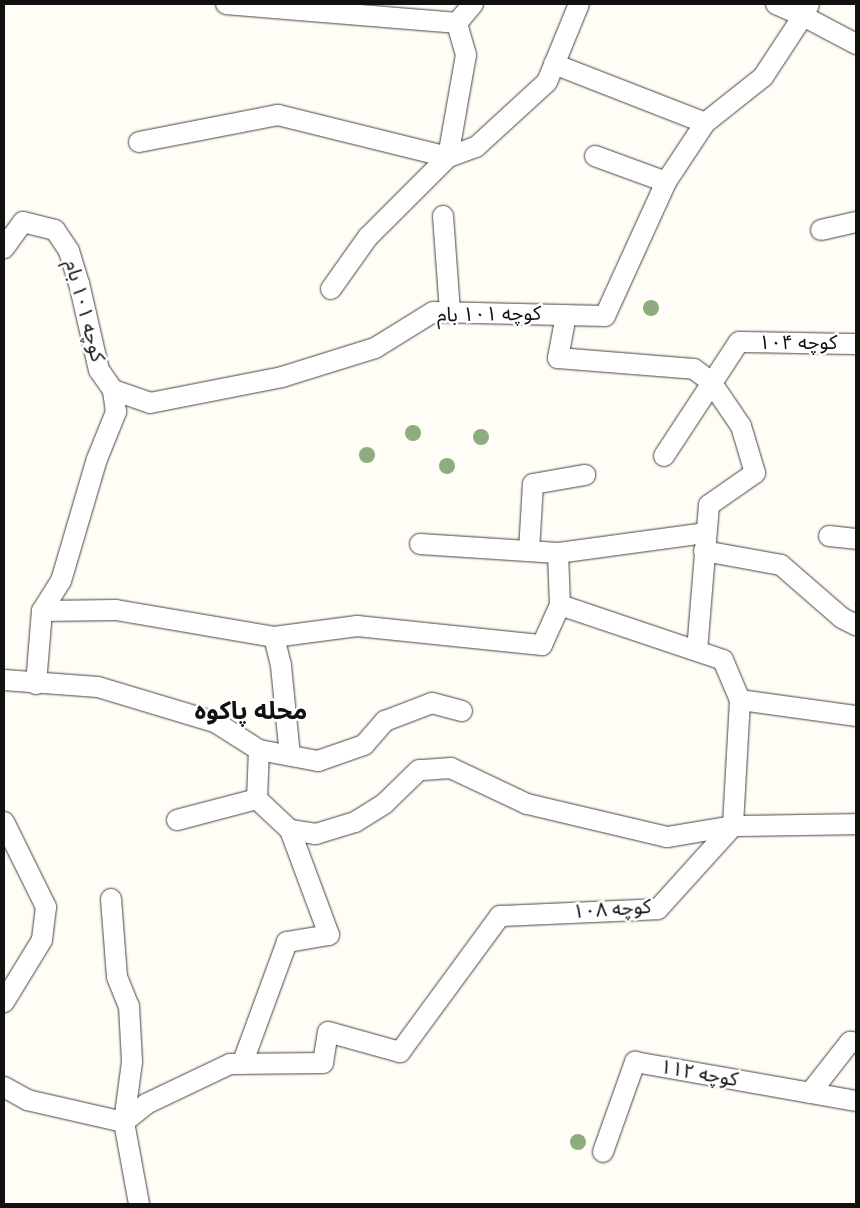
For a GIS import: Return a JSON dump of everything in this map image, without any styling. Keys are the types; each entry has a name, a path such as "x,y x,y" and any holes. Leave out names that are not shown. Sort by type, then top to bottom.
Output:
{"street":[{"path":"226,4 457,23"},
{"path":"457,23 473,4"},
{"path":"331,289 368,237 448,157 476,147 547,82 579,4"},
{"path":"776,4 806,10 856,44"},
{"name":"کوچه ۱۰۱ بام","path":"4,248 24,222 55,230 69,252 79,283 99,370 113,390 150,403 282,377 375,348 433,312 605,316 666,182 705,123 763,77 806,10"},
{"path":"448,157 466,55 457,23"},
{"path":"554,64 705,123"},
{"path":"140,142 278,115 448,157"},
{"path":"595,156 666,182"},
{"path":"443,216 450,312"},
{"path":"821,230 856,222"},
{"path":"566,315 558,358 694,369 711,382 741,426 755,473 709,505 697,651"},
{"name":"کوچه ۱۰۴","path":"711,382 739,342 856,344"},
{"path":"664,456 711,382"},
{"path":"36,684 42,611 61,581 97,459 116,412 113,390"},
{"path":"529,551 533,484 585,476"},
{"path":"829,536 856,539"},
{"path":"420,544 558,553 705,542 781,565 842,618 856,625"},
{"path":"42,611 116,610 274,637 357,626 542,645 560,605 558,553"},
{"path":"560,605 722,660 740,700 732,826"},
{"path":"274,637 281,666 290,756"},
{"path":"4,680 36,684 98,687 214,722 259,750 318,761 364,745 385,722 432,703 462,711"},
{"path":"740,700 856,716"},
{"path":"256,799 259,750"},
{"path":"290,830 316,834 355,822 384,804 419,770 451,768 527,804 667,837 732,826 856,824"},
{"path":"177,820 256,799"},
{"path":"124,1122 146,1104 230,1064 242,1064 287,942 329,935 290,830 256,799"},
{"path":"4,822 46,907 42,940 4,1002"},
{"name":"کوچه ۱۰۸","path":"242,1064 323,1063 328,1032 400,1052 500,916 658,909 732,826"},
{"path":"111,899 117,977 129,1006 132,1062 124,1122 140,1204"},
{"path":"810,1093 850,1042 856,1042"},
{"name":"کوچه ۱۱۲","path":"603,1152 635,1062 856,1102"},
{"path":"4,1087 27,1100 124,1122"}],"district":[{"name":"محله پاکوه","path":"251,712"}]}
